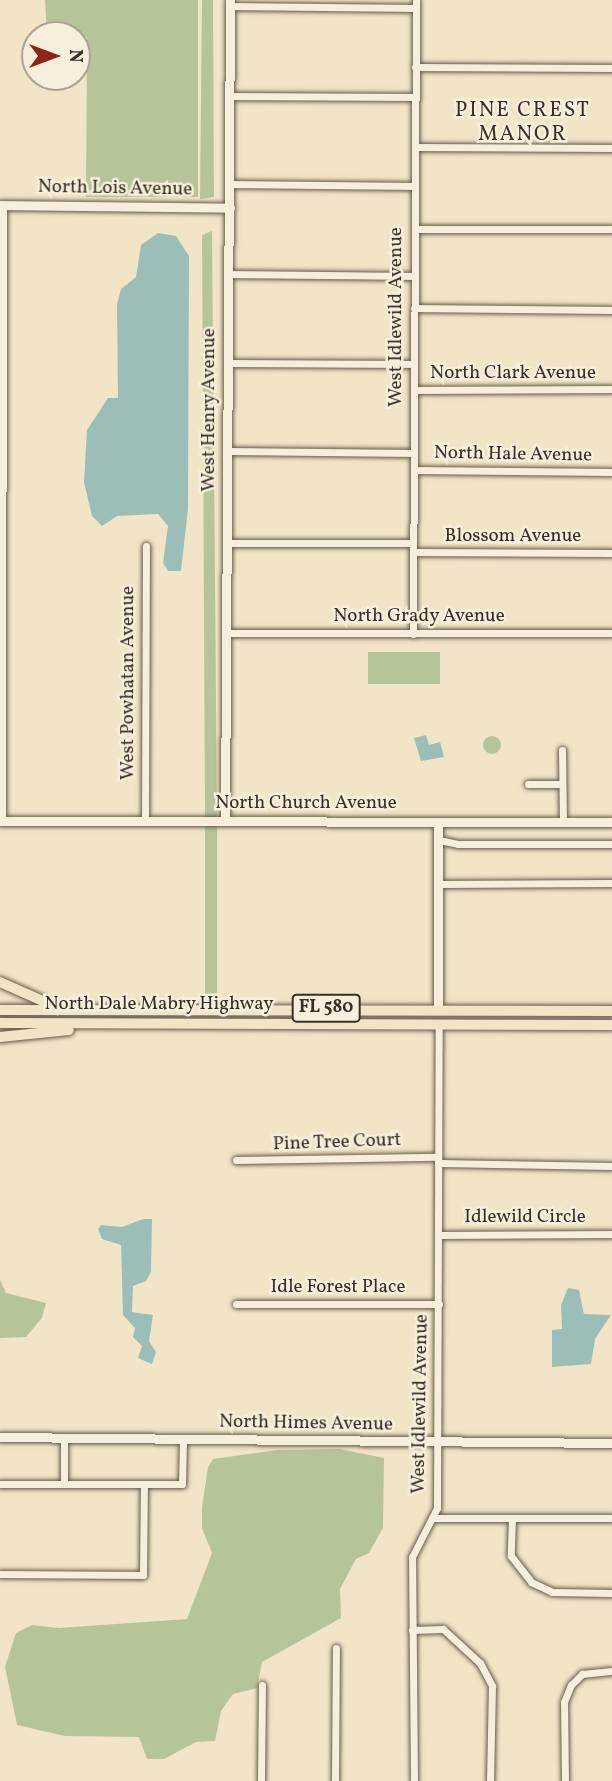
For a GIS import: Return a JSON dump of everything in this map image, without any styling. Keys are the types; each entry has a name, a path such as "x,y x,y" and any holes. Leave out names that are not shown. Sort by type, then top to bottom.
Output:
{"main road":[{"name":"FL 580","path":"0,982 39,1002 84,1010"},
{"path":"192,1026 240,1013 245,1008"},
{"path":"285,1021 295,1014 360,1008"},
{"name":"North Dale Mabry Highway","path":"0,1010 438,1008 612,1011"},
{"path":"361,1023 384,1015 429,1014 438,1008"},
{"path":"439,1022 475,1009"},
{"path":"537,1024 565,1010"},
{"path":"607,1025 612,1018"},
{"name":"North Dale Mabry Highway","path":"0,1023 192,1026 285,1021 607,1025"},
{"path":"0,1037 114,1025"}],"street":[{"path":"230,3 416,4"},
{"name":"West Henry Avenue","path":"225,821 230,3"},
{"name":"West Idlewild Avenue","path":"413,634 416,4"},
{"path":"415,66 612,68"},
{"path":"229,96 415,97"},
{"path":"415,147 612,148"},
{"path":"230,184 415,186"},
{"path":"1,205 1,821"},
{"name":"North Lois Avenue","path":"1,205 230,208"},
{"path":"415,229 612,229"},
{"path":"229,274 415,276"},
{"path":"414,308 612,310"},
{"name":"North Clark Avenue","path":"228,363 414,364"},
{"name":"North Clark Avenue","path":"414,390 612,388"},
{"name":"North Hale Avenue","path":"228,451 414,453"},
{"name":"North Hale Avenue","path":"414,470 612,472"},
{"name":"Blossom Avenue","path":"227,543 612,553"},
{"name":"West Powhatan Avenue","path":"145,822 146,545"},
{"name":"North Grady Avenue","path":"226,633 612,633"},
{"path":"562,750 563,821"},
{"path":"528,784 562,785"},
{"name":"North Church Avenue","path":"1,821 612,822"},
{"path":"438,1008 439,822"},
{"path":"439,840 458,844 612,844"},
{"path":"438,884 612,883"},
{"name":"West Idlewild Avenue","path":"414,1781 412,1557 437,1508 439,1022"},
{"name":"Pine Tree Court","path":"236,1160 439,1160"},
{"path":"439,1160 612,1166"},
{"name":"Idlewild Circle","path":"438,1235 612,1234"},
{"name":"Idle Forest Place","path":"236,1304 439,1304"},
{"name":"North Himes Avenue","path":"0,1437 612,1443"},
{"path":"64,1439 64,1483"},
{"path":"0,1484 182,1484 183,1440"},
{"path":"0,1574 144,1575 144,1485"},
{"path":"432,1518 612,1518"},
{"path":"512,1518 511,1556 531,1582 552,1592 612,1592"},
{"path":"412,1630 443,1629 480,1663 492,1686 490,1781"},
{"path":"335,1781 336,1648"},
{"path":"565,1781 564,1702 570,1685 582,1674 612,1671"},
{"path":"261,1781 262,1685"}],"green space":[{"path":"45,0 198,0 198,197 86,197 87,91 91,91 91,21 46,21"},
{"path":"202,0 213,0 214,197 200,199"},
{"path":"212,231 217,818 205,818 202,235"},
{"path":"368,652 440,652 440,684 368,684"},
{"path":"492,736 498,739 501,745 498,751 492,754 486,751 483,745 486,739"},
{"path":"205,825 217,825 217,1006 205,1006"},
{"path":"0,1280 6,1293 46,1303 42,1318 26,1337 0,1338"},
{"path":"340,1449 384,1458 383,1528 369,1553 356,1559 340,1589 341,1618 262,1662 257,1688 233,1694 221,1711 215,1741 196,1742 164,1759 147,1759 139,1737 65,1736 17,1725 5,1667 16,1633 32,1625 59,1628 187,1619 212,1553 202,1528 202,1507 208,1467 213,1459 278,1450"}],"water":[{"path":"158,233 176,236 189,256 188,509 181,571 168,571 163,563 168,526 158,514 117,516 102,526 92,516 84,482 87,430 108,398 118,398 117,304 121,289 136,277 141,245"},
{"path":"426,735 429,745 440,742 444,757 421,761 414,738"},
{"path":"143,1219 152,1219 151,1272 146,1281 133,1286 132,1312 153,1315 149,1341 156,1352 152,1364 138,1358 142,1346 133,1337 135,1328 123,1315 121,1245 102,1239 98,1229 101,1225 122,1227"},
{"path":"568,1288 579,1290 584,1314 611,1315 595,1339 591,1364 552,1367 552,1330 562,1329 561,1305"}],"district":[{"name":"PINE CREST MANOR","path":"523,123"}]}
